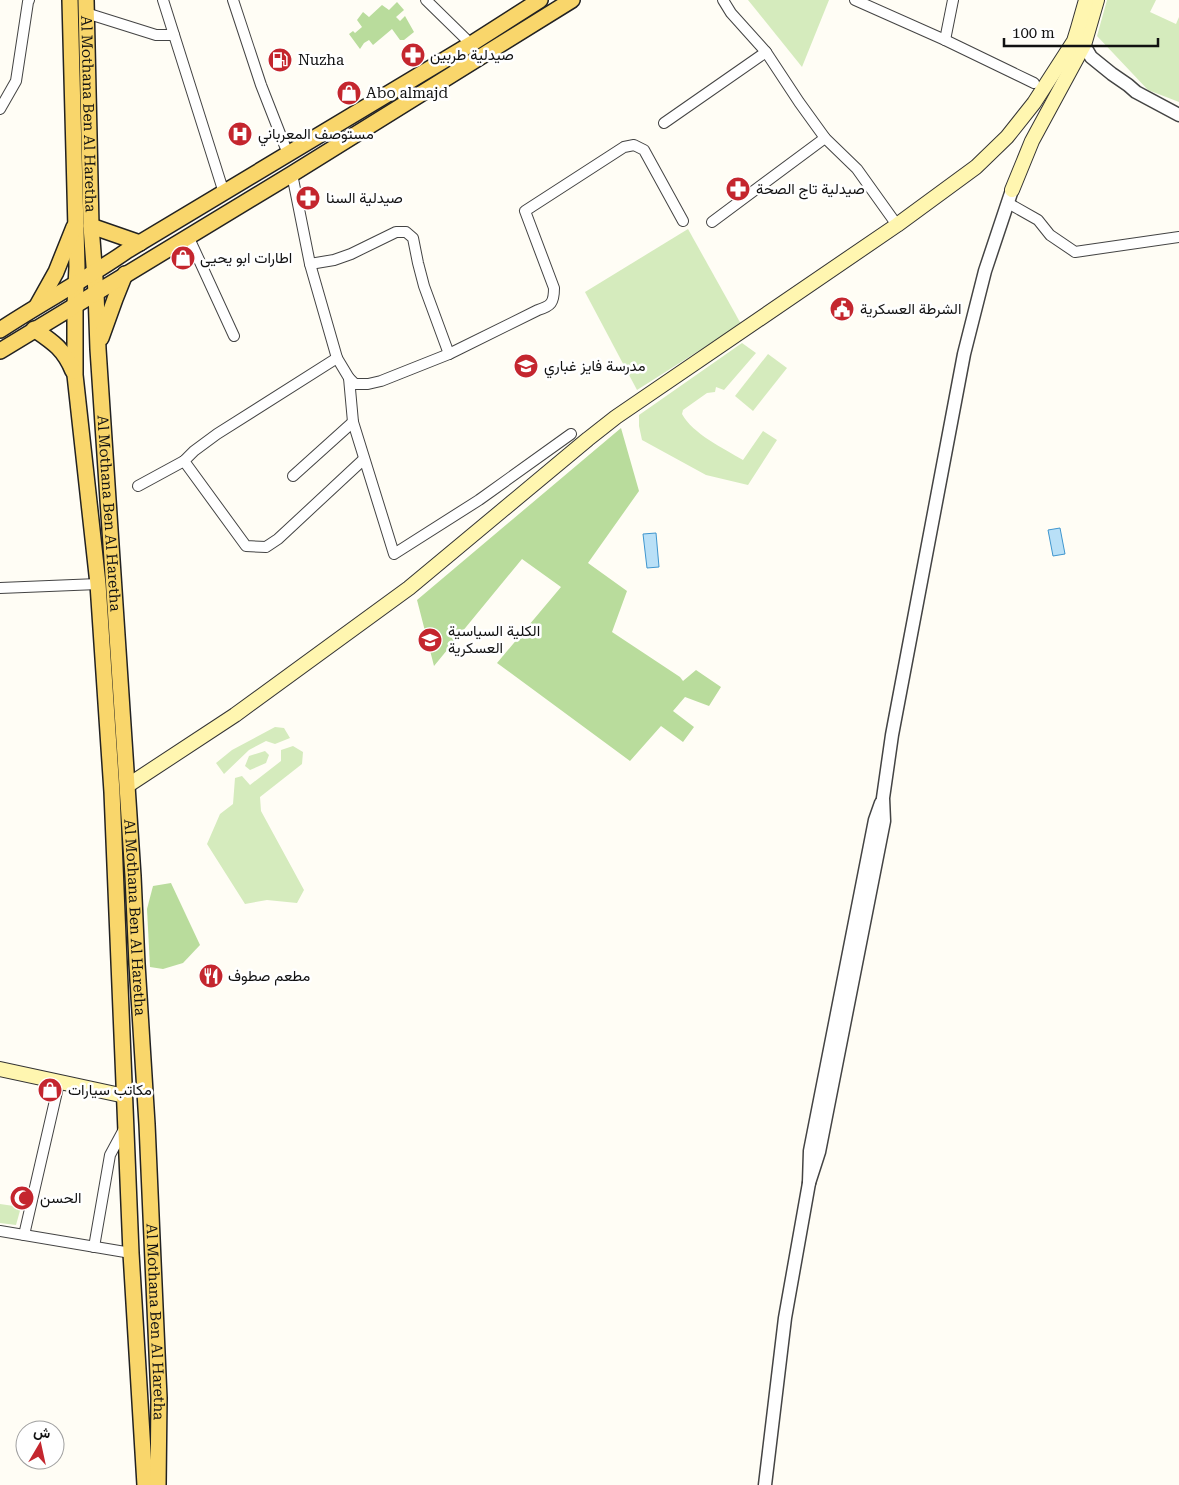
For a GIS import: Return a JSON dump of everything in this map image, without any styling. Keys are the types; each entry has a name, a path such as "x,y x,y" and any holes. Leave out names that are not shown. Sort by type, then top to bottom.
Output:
{"main road":[{"path":"70,0 76,221 74,374"},
{"path":"0,330 36,306 94,274 140,243 540,0"},
{"path":"2,345 75,305 292,174 572,0"},
{"path":"127,786 235,715 409,588 616,417 897,226 976,167 1007,137 1034,103 1074,41 1086,0"},
{"path":"1010,196 1032,141 1084,45 1097,0"},
{"name":"Al Mothana Ben Al Haretha","path":"86,7 91,226 148,1124 159,1398 158,1485"},
{"path":"288,154 292,174"},
{"path":"36,306 56,272 76,221"},
{"path":"91,226 140,243"},
{"path":"98,349 125,274"},
{"path":"34,329 63,352 74,374"},
{"name":"Al Mothana Ben Al Haretha","path":"74,374 98,584 112,792 131,1253 145,1485"},
{"path":"0,1069 125,1096"}],"street":[{"path":"0,109 16,81 29,0"},
{"path":"163,0 224,193"},
{"path":"233,0 261,85 288,154"},
{"path":"426,0 470,44"},
{"path":"723,0 731,13 766,52 825,138 857,170 897,226"},
{"path":"855,0 945,40 1034,83"},
{"path":"945,40 953,0"},
{"path":"86,7 156,35 174,35"},
{"path":"1084,45 1091,56 1136,92 1179,115"},
{"path":"664,123 766,52"},
{"path":"712,222 825,138"},
{"path":"292,174 310,264 336,358 355,384 381,381 449,354 538,310 547,308 554,298 554,288 525,211 624,147 634,145 644,150 683,221"},
{"path":"765,1485 785,1318 809,1183 819,1152 884,821 883,798 892,735 964,354 985,271 1010,196 1038,220 1050,235 1075,252 1179,237"},
{"path":"310,264 334,260 351,254 396,232 403,231 410,235 414,238 424,286 449,354"},
{"path":"188,236 234,336"},
{"path":"138,486 184,461 217,434 336,358"},
{"path":"349,378 353,422 394,554 479,500 571,434"},
{"path":"293,476 353,422"},
{"path":"184,461 246,546 266,547 278,539 364,459"},
{"path":"0,588 98,584"},
{"path":"24,1235 59,1083"},
{"path":"94,1247 110,1155 126,1126"},
{"path":"0,1231 131,1253"}],"green space":[{"path":"748,0 829,0 802,67"},
{"path":"1107,0 1156,0 1150,12 1176,24 1179,17 1179,102 1148,90 1097,36"},
{"path":"397,2 404,10 396,17 400,21 405,16 414,32 404,40 400,40 392,29 373,45 369,40 360,49 349,34 353,31 355,33 362,27 357,20 363,12 369,17 382,5 389,10"},
{"path":"688,229 741,324 637,390 585,292"},
{"path":"742,343 756,353 724,390 716,387 715,392 707,393 683,410 682,414 693,428 743,460 763,431 777,440 748,485 706,475 642,440 639,426 639,415"},
{"path":"768,354 787,368 753,411 735,396"},
{"path":"621,428 639,491 588,563 627,591 612,632 680,677 683,681 696,670 721,687 709,706 685,697 673,711 694,727 683,742 661,726 630,761 497,663 561,587 522,559 434,666 417,600"},
{"path":"275,727 284,728 290,738 275,744 266,741 249,750 224,774 216,763 232,750"},
{"path":"293,746 303,752 302,764 260,797 261,811 304,890 297,903 267,900 245,904 207,844 220,814 233,804 235,778 242,776 250,785 281,761 281,750"},
{"path":"265,751 269,755 266,763 250,770 245,766 249,756"},
{"path":"171,883 200,945 183,963 163,969 150,967 147,909 153,886"},
{"path":"0,1204 21,1207 16,1225 0,1223"}],"water":[{"path":"1060,528 1065,554 1053,556 1048,530"},
{"path":"656,533 659,567 647,568 643,534"}],"place":[{"name":"صيدلية طربين","path":"413,55"},
{"name":"Nuzha","path":"280,60"},
{"name":"Abo almajd","path":"349,93"},
{"name":"مستوصف المعرباني","path":"240,134"},
{"name":"صيدلية تاج الصحة","path":"738,189"},
{"name":"صيدلية السنا","path":"308,198"},
{"name":"اطارات ابو يحيى","path":"183,258"},
{"name":"الشرطة العسكرية","path":"842,309"},
{"name":"مدرسة فايز غباري","path":"526,366"},
{"name":"الكلية السياسية العسكرية","path":"430,640"},
{"name":"مطعم صطوف","path":"211,976"},
{"name":"مكاتب سيارات","path":"50,1090"},
{"name":"الحسن","path":"22,1198"}]}
